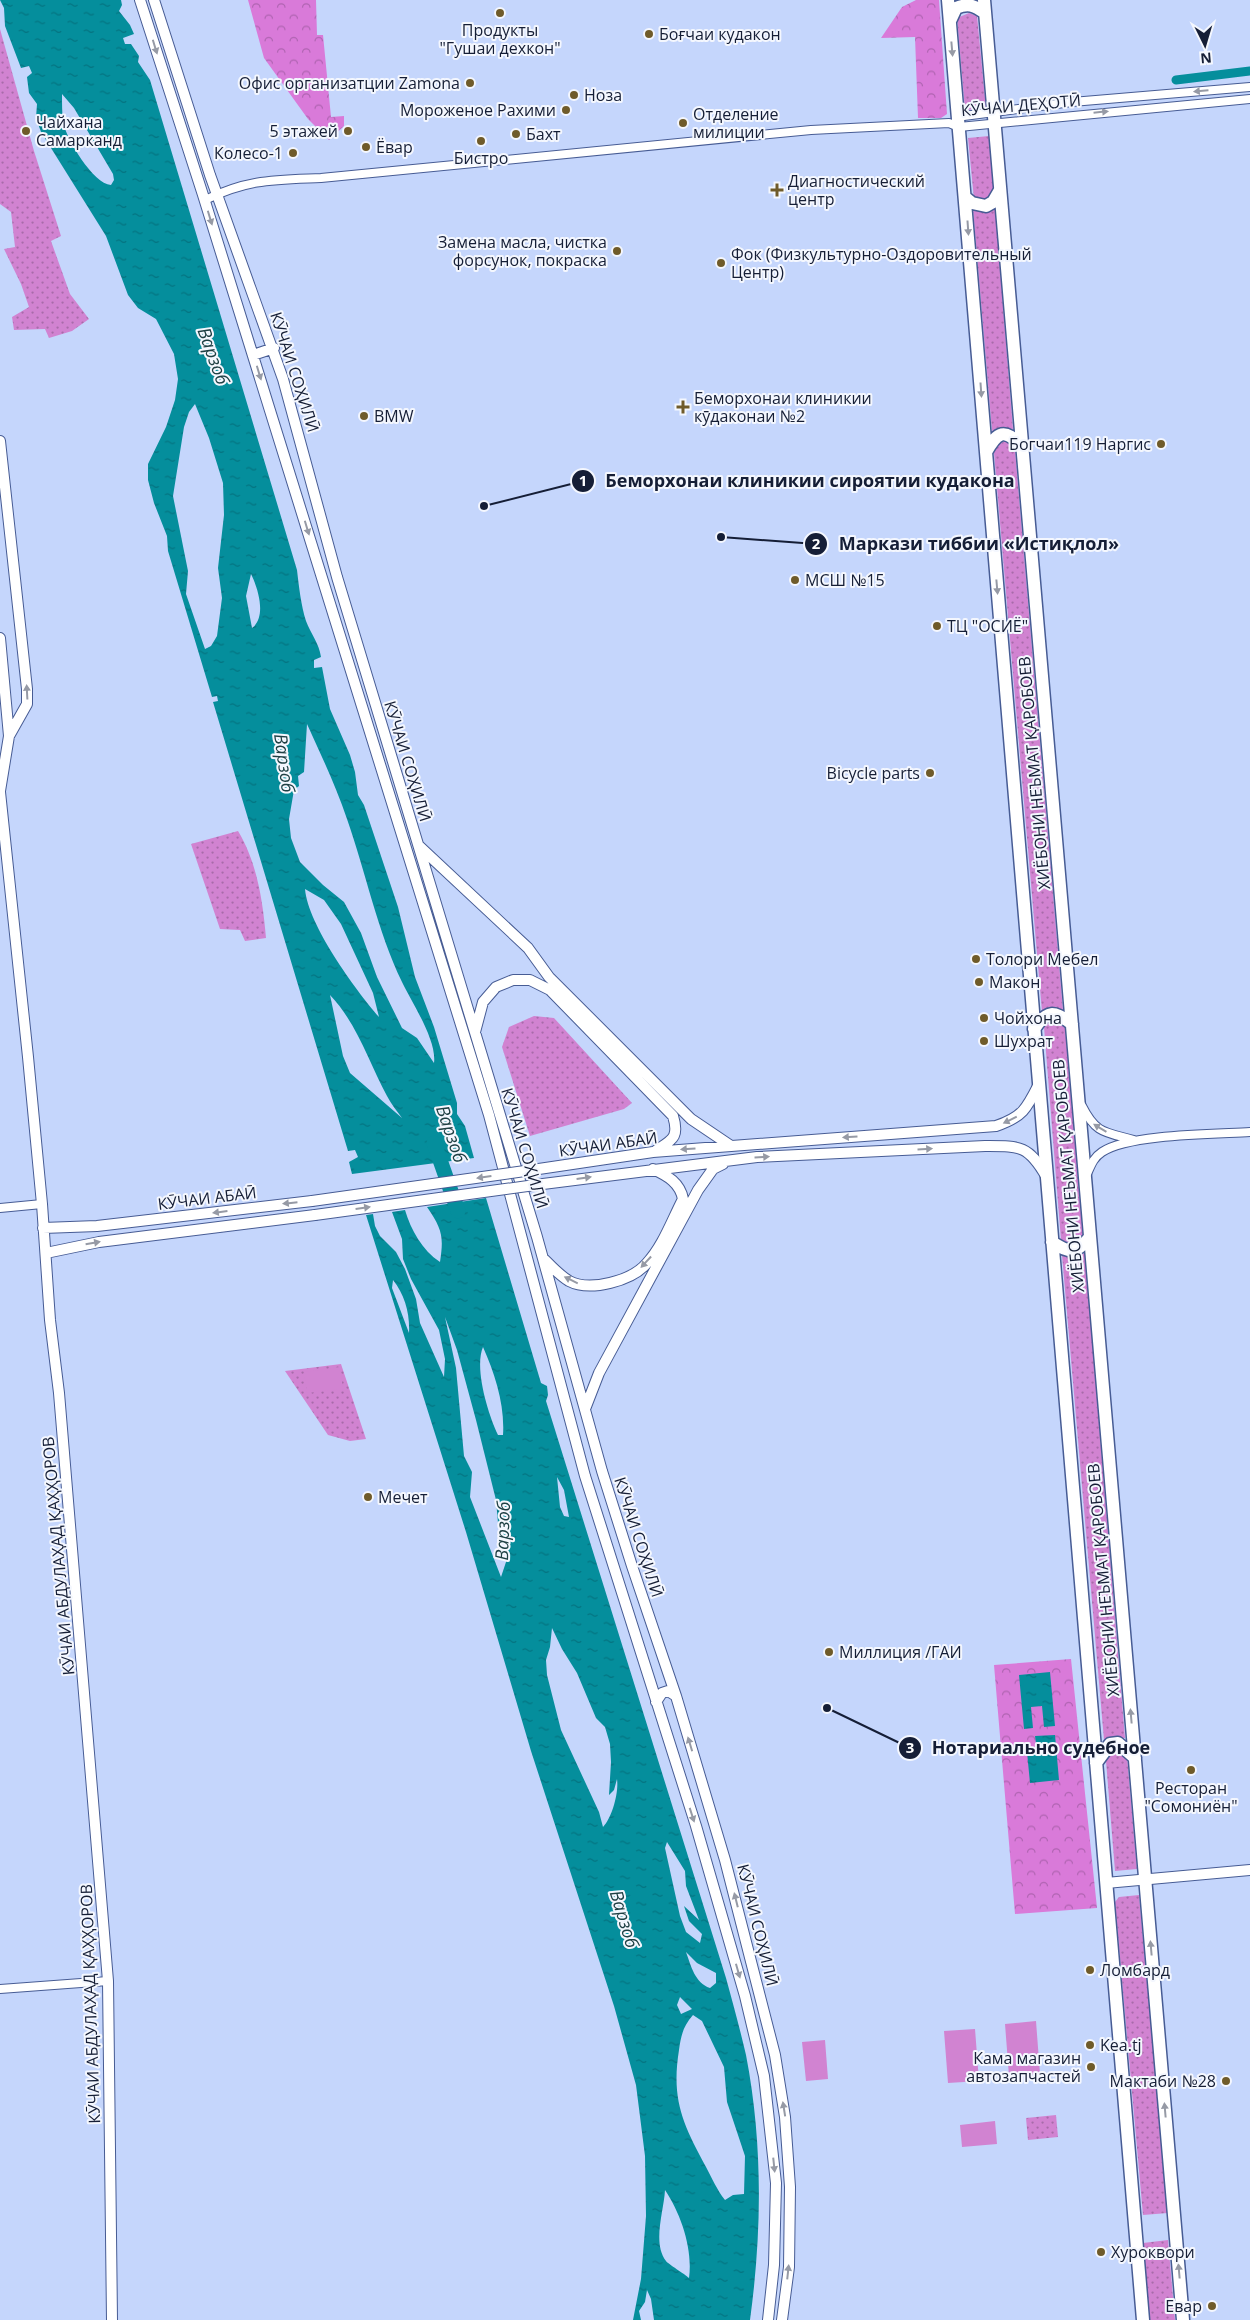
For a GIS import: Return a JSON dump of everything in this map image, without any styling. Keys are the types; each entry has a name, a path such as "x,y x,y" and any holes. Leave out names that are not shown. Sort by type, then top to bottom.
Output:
{"highway":[{"name":"ХИЁБОНИ НЕЪМАТ ҚАРОБОЕВ","path":"948,0 956,122 966,198 1143,2320"},
{"name":"ХИЁБОНИ НЕЪМАТ ҚАРОБОЕВ","path":"984,0 1183,2320"},
{"path":"950,21 956,8 966,4 974,6 985,13"},
{"path":"966,198 972,203 986,206 993,202 1000,190"},
{"path":"986,453 993,439 1000,434 1013,437 1022,446"},
{"path":"1034,1030 1041,1019 1047,1015 1055,1014 1072,1024"},
{"path":"1052,1242 1070,1251 1082,1247 1090,1237"},
{"path":"1096,1763 1110,1744 1118,1743 1135,1758"}],"main road":[{"name":"КӮЧАИ СОҲИЛӢ","path":"140,0 205,200 489,1116 585,1476 696,1826 742,1987 764,2076 776,2183 774,2265 768,2320"},
{"name":"КӮЧАИ СОҲИЛӢ","path":"154,0 218,194 274,348 306,455 337,577 542,1258 584,1409 632,1566 676,1696 725,1860 775,2055 785,2117 790,2187 789,2266 782,2320"},
{"path":"253,355 274,348"},
{"name":"КӮЧАИ АБДУЛАҲАД ҚАҲҲОРОВ","path":"0,441 27,689 27,704 8,736"},
{"name":"КӮЧАИ АБДУЛАҲАД ҚАҲҲОРОВ","path":"0,638 8,736 0,792 42,1204 108,1982 112,2320"},
{"path":"418,845 528,948 549,977 691,1119 731,1146"},
{"path":"475,1033 483,1002 496,987 513,980 530,980 550,990 673,1116 677,1130 674,1138 653,1152"},
{"name":"КӮЧАИ АБАӢ","path":"44,1228 97,1226 312,1201 653,1152 996,1126 1013,1120 1026,1110 1039,1083"},
{"name":"КӮЧАИ АБАӢ","path":"46,1253 99,1242 315,1215 652,1168 757,1157 1014,1146 1029,1152 1047,1177"},
{"path":"584,1409 599,1373 698,1190 713,1169 729,1161"},
{"path":"542,1258 569,1281 580,1284 606,1284 622,1280 646,1265 683,1199 677,1184 668,1176 652,1168"},
{"path":"643,1660 650,1661 656,1659 661,1654"},
{"path":"656,1702 662,1693 668,1691 676,1696"},
{"path":"1106,1883 1250,1870"}],"street":[{"name":"КӮЧАИ ДЕҲОТӢ","path":"956,122 993,118 1072,102 1250,87"},
{"name":"КӮЧАИ ДЕҲОТӢ","path":"956,122 1250,99"},
{"path":"205,200 250,182 321,178 811,130 956,122"},
{"path":"1078,1098 1089,1120 1098,1129 1136,1140"},
{"path":"1085,1179 1093,1160 1101,1152 1111,1147 1136,1140 1250,1132"},
{"path":"0,1208 42,1204"},
{"path":"0,1989 108,1982"}],"shaded area":[{"path":"969,13 977,16 986,108 965,110 957,18"},
{"path":"0,29 34,151 61,236 51,241 70,294 89,319 72,331 49,338 45,329 14,330 12,317 29,307 21,284 4,249 15,247 11,212 0,204"},
{"path":"989,136 994,194 990,200 974,199 968,138"},
{"path":"995,207 1013,429 998,428 992,431 973,209 981,212"},
{"path":"1005,441 1010,443 1015,450 1063,1010 1052,1009 1042,1012 994,453 995,446"},
{"path":"238,831 250,856 258,883 266,938 245,941 240,930 220,929 191,844"},
{"path":"534,1016 554,1018 632,1103 624,1109 530,1136 502,1047 509,1027"},
{"path":"1056,1021 1065,1027 1083,1237 1071,1243 1061,1240 1044,1027 1048,1022"},
{"path":"1085,1253 1125,1738 1104,1740 1062,1255 1070,1257"},
{"path":"341,1364 366,1439 350,1441 328,1435 285,1371"},
{"path":"340,1367 343,1389 307,1393 304,1372"},
{"path":"1115,1752 1121,1752 1127,1756 1137,1869 1115,1871 1106,1761 1108,1756"},
{"path":"1139,1895 1168,2213 1143,2215 1115,1902 1119,1897"},
{"path":"1036,2021 1040,2074 1009,2076 1005,2024"},
{"path":"975,2029 979,2081 948,2083 944,2031"},
{"path":"825,2040 828,2079 806,2081 802,2042"},
{"path":"1056,2115 1058,2137 1028,2140 1026,2118"},
{"path":"995,2121 997,2144 962,2147 960,2125"},
{"path":"1168,2240 1175,2320 1150,2320 1143,2243"}],"green space":[{"path":"248,0 316,0 317,35 323,35 331,117 344,116 344,126 329,140 308,119 264,58"},
{"path":"916,0 939,0 947,114 941,118 918,118 915,37 881,38 902,7"},
{"path":"1071,1659 1097,1908 1015,1914 994,1665"}],"water":[{"path":"0,0 121,0 122,5 119,11 130,25 134,34 123,38 125,44 131,44 139,56 138,62 150,80 297,570 304,615 319,647 321,657 314,660 314,668 322,667 330,709 350,755 355,772 358,795 364,805 398,907 415,977 434,1027 457,1103 457,1114 465,1126 474,1158 352,1174 349,1162 358,1157 355,1150 348,1151 213,702 218,701 217,696 212,697 168,551 167,536 154,503 148,480 148,464 166,427 175,400 178,379 174,354 156,319 138,308 128,295 106,236 41,132 36,118 37,104 29,93 27,77 32,73 29,66 21,68 5,26 4,8","holes":["62,94 74,108 113,174 114,180 111,185 104,183 96,177 81,159 69,138 63,122","195,404 209,438 223,483 224,515 218,568 222,598 217,636 211,646 205,649 186,594 188,571 173,496 184,427 189,412","251,574 260,602 259,617 257,623 252,628 246,596","307,724 343,807 393,962 428,1033 432,1044 434,1063 417,1038 402,1028 377,977 361,933 344,902 323,885 300,862 291,838 289,819 294,790 299,786 298,776 304,772","305,889 324,900 341,924 373,993 379,1017 346,974 314,920","330,995 348,1018 387,1096 402,1118 350,1073 343,1056"]},
{"path":"486,1198 541,1383 547,1386 548,1395 546,1401 726,1978 746,2055 752,2088 758,2154 757,2254 750,2320 654,2320 651,2299 647,2290 645,2302 639,2311 641,2320 633,2320 641,2279 646,2216 645,2156 636,2085 614,2006 531,1751 466,1532 366,1215 373,1214 375,1226 380,1236 396,1252 405,1269 416,1299 420,1323 444,1377 445,1359 439,1330 411,1279 403,1259 402,1239 392,1212 405,1210 410,1225 418,1239 428,1252 440,1262 441,1233 427,1207","holes":["393,1280 401,1292 406,1305 409,1333 392,1288","445,1317 457,1350 476,1420 496,1500 498,1523 505,1541 506,1562 501,1577 470,1497 472,1472 464,1456 456,1368","483,1347 501,1401 503,1435 498,1435 490,1415 483,1391 480,1367","557,1477 564,1490 569,1517 564,1516 560,1507","552,1628 577,1673 596,1718 605,1727 610,1744 609,1795 614,1790 617,1779 617,1791 612,1811 603,1827 599,1812 561,1730 547,1675 546,1660 550,1647","667,1842 685,1871 686,1886 699,1920 684,1906 689,1921 702,1934 700,1943 686,1932 680,1916 665,1848","686,1952 697,1963 716,1973 716,1983 710,1988 705,1986 697,1978","680,1997 692,2009 681,2014 677,2005","693,2015 702,2021 724,2067 727,2102 745,2156 744,2194 733,2195 725,2200 691,2138 681,2111 678,2098 677,2068 685,2027","665,2190 681,2221 689,2255 689,2278 667,2262 662,2254 659,2236"]},
{"path":"1050,1672 1055,1726 1044,1727 1042,1706 1031,1707 1033,1728 1024,1729 1019,1675"},
{"path":"1055,1735 1059,1780 1030,1783 1027,1752 1037,1751 1035,1736"}],"waterway":[{"path":"1176,80 1250,71"},
{"name":"Варзоб","path":"434,1143 458,1211"}],"place":[{"name":"Продукты \"Гушаи дехкон\"","path":"500,13"},
{"name":"Боғчаи кудакон","path":"649,34"},
{"name":"Офис организатции Zamona","path":"470,83"},
{"name":"Ноза","path":"574,95"},
{"name":"Мороженое Рахими","path":"566,110"},
{"name":"Отделение милиции","path":"683,123"},
{"name":"Чайхана Самарканд","path":"26,131"},
{"name":"5 этажей","path":"348,131"},
{"name":"Бахт","path":"516,134"},
{"name":"Бистро","path":"481,141"},
{"name":"Ёвар","path":"366,147"},
{"name":"Колесо-1","path":"293,153"},
{"name":"Диагностический центр","path":"777,190"},
{"name":"Замена масла, чистка форсунок, покраска","path":"617,251"},
{"name":"Фок (Физкультурно-Оздоровительный Центр)","path":"721,263"},
{"name":"Беморхонаи клиникии кӯдаконаи №2","path":"683,407"},
{"name":"BMW","path":"364,416"},
{"name":"Богчаи119 Наргис","path":"1161,444"},
{"name":"Беморхонаи клиникии сироятии кудакона","path":"484,506"},
{"name":"Маркази тиббии «Истиқлол»","path":"721,537"},
{"name":"МСШ №15","path":"795,580"},
{"name":"ТЦ \"ОСИЁ\"","path":"937,626"},
{"name":"Bicycle parts","path":"930,773"},
{"name":"Толори Мебел","path":"976,959"},
{"name":"Макон","path":"979,982"},
{"name":"Чойхона","path":"984,1018"},
{"name":"Шухрат","path":"984,1041"},
{"name":"Мечет","path":"368,1497"},
{"name":"Миллиция /ГАИ","path":"829,1652"},
{"name":"Нотариально судебное","path":"827,1708"},
{"name":"Ресторан \"Сомониён\"","path":"1191,1770"},
{"name":"Ломбард","path":"1090,1970"},
{"name":"Kea.tj","path":"1090,2045"},
{"name":"Кама магазин автозапчастей","path":"1091,2067"},
{"name":"Мактаби №28","path":"1226,2081"},
{"name":"Хуроквори","path":"1101,2252"},
{"name":"Евар","path":"1212,2306"}]}
